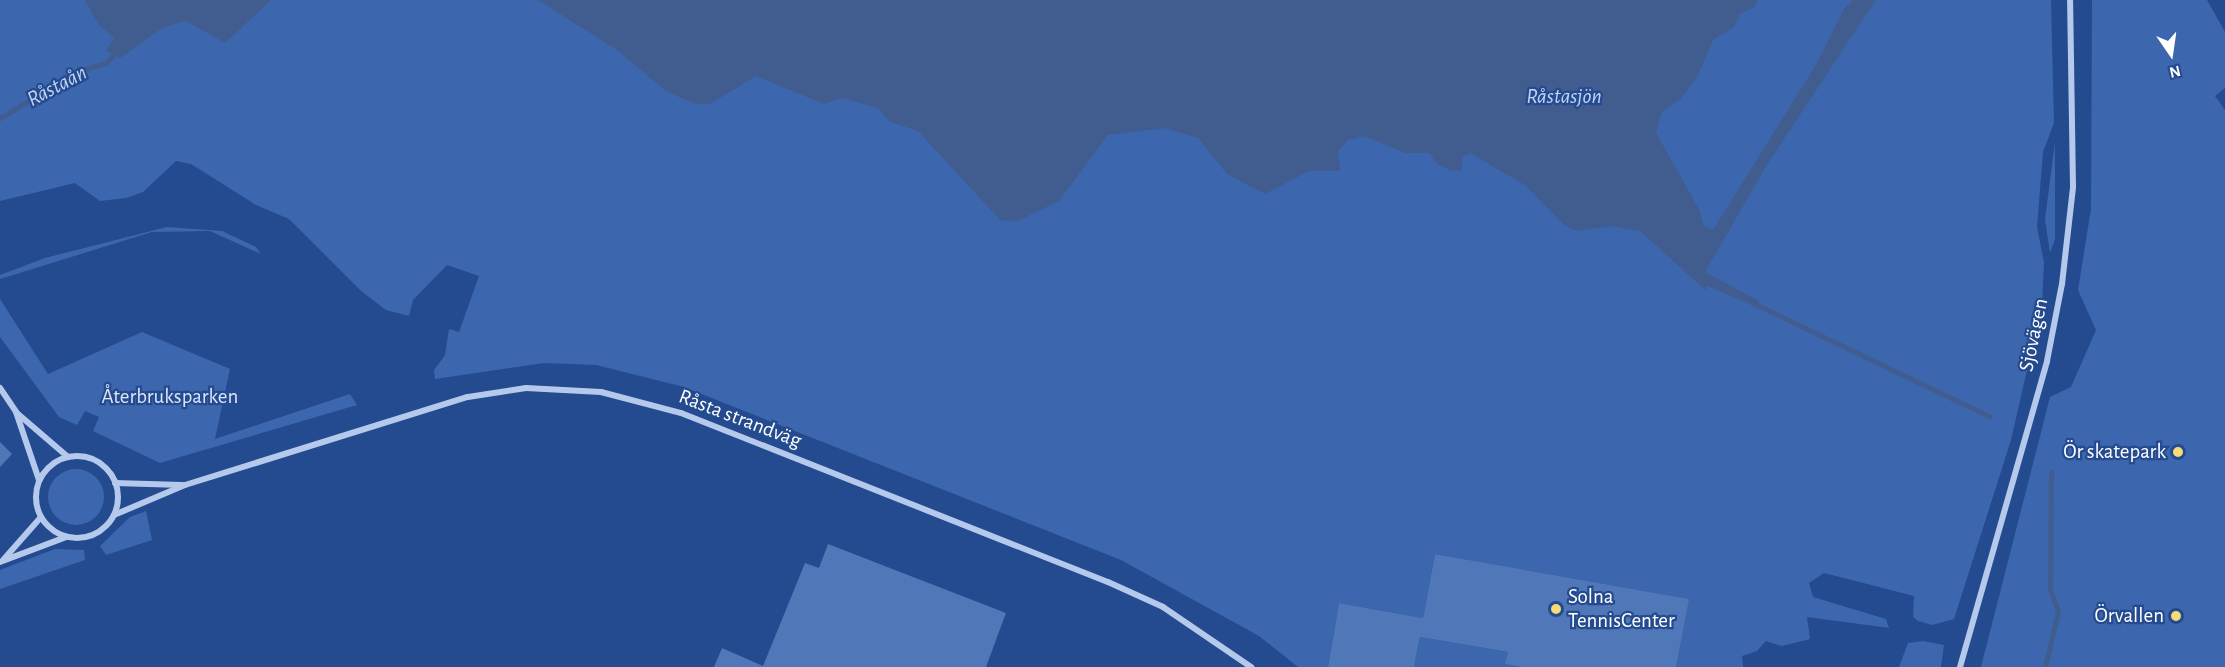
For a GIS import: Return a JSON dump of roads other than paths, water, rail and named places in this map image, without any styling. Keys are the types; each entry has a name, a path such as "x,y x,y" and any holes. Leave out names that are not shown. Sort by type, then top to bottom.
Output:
{"street":[{"name":"Sjövägen","path":"1960,667 2044,372 2062,284 2073,187 2070,0"},
{"path":"0,388 16,412 39,480 36,499 41,517 67,537"},
{"name":"Råsta strandväg","path":"114,515 185,484 468,397 526,388 601,392 681,413 1108,582 1162,607 1251,667"},
{"path":"16,412 68,457"},
{"path":"0,562 67,537 99,531 114,515 115,483 93,459 68,457 51,465 39,480"},
{"name":"Råsta strandväg","path":"115,483 185,484"},
{"path":"0,562 26,539 41,517"}],"water":[{"path":"85,0 271,0 225,43 186,21 164,27 120,58 106,51 114,38 98,24"},
{"name":"Råstasjön","path":"538,0 1757,0 1756,6 1740,14 1734,27 1713,40 1697,77 1681,99 1662,112 1656,133 1700,211 1703,225 1713,230 1817,63 1844,9 1853,0 1876,0 1768,163 1705,272 1759,301 1756,307 1708,286 1705,290 1640,231 1612,226 1577,231 1564,225 1525,185 1470,153 1463,156 1461,171 1450,170 1437,164 1429,153 1405,153 1364,136 1348,140 1338,151 1340,171 1309,171 1265,194 1227,174 1198,138 1165,128 1108,135 1059,201 1016,222 1000,220 918,131 890,122 878,108 843,98 824,104 756,76 710,104 696,104 667,92 617,50"}],"waterway":[{"name":"Råstaån","path":"0,118 78,71 106,63 114,54"},
{"path":"1753,303 1989,416"},
{"path":"2045,667 2058,611 2050,589 2051,472"}],"place":[{"name":"Ör skatepark","path":"2178,452"},
{"name":"Solna TennisCenter","path":"1556,609"},
{"name":"Örvallen","path":"2176,616"}],"park label":[{"name":"Återbruksparken","path":"170,397"}]}
